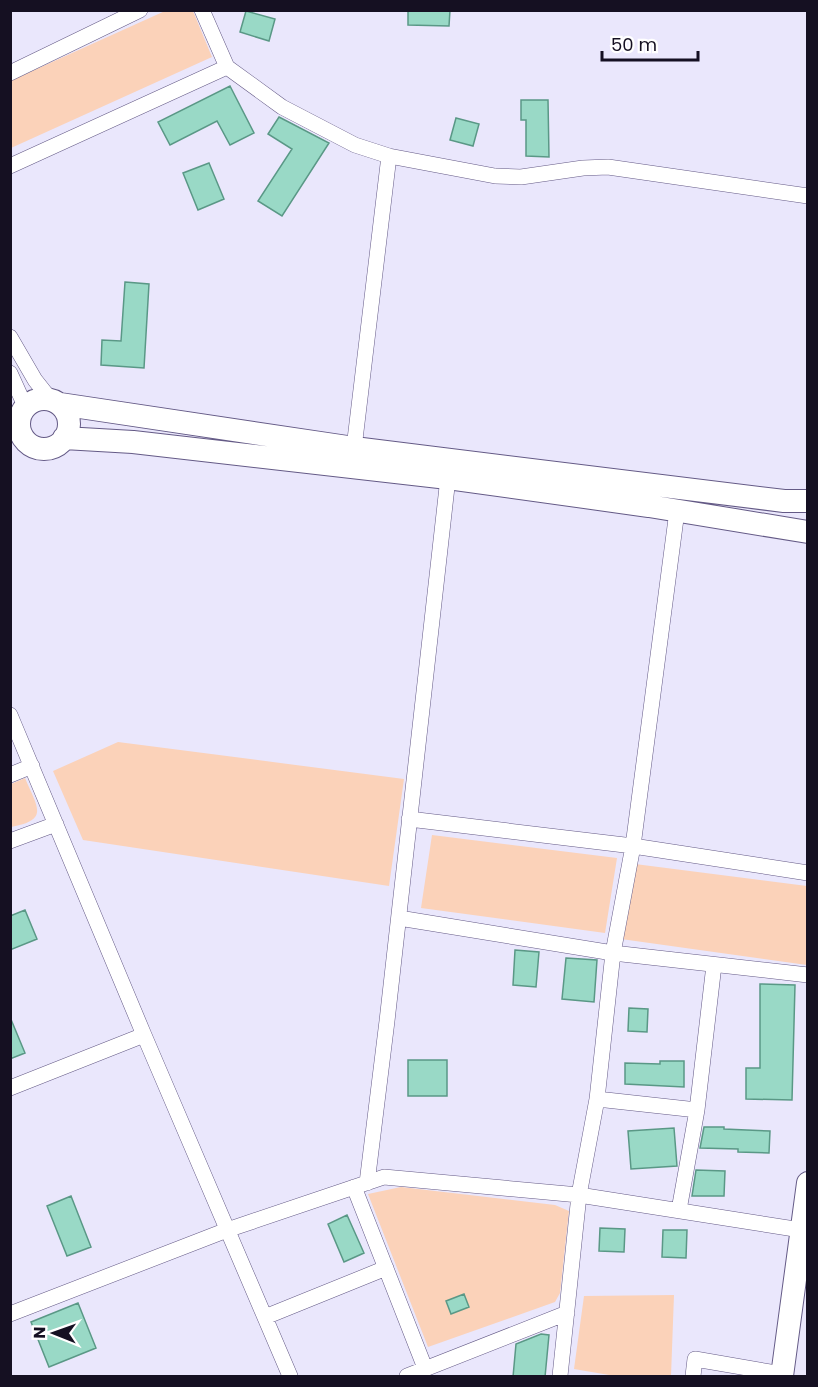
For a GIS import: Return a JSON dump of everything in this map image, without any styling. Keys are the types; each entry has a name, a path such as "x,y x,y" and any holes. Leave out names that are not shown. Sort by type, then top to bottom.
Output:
{"street":[{"path":"10,73 140,10"},
{"path":"202,10 227,67 245,82 282,107 322,129 355,145 389,156 521,177 583,168 608,167 807,196"},
{"path":"10,166 227,67"},
{"path":"354,448 389,156"},
{"path":"10,337 23,361 68,417 69,424 60,443 48,449 32,446 10,452"},
{"path":"10,373 19,412 21,436 32,446"},
{"path":"19,412 38,399 354,448 784,501 807,501"},
{"path":"64,438 133,442 448,478 807,532"},
{"path":"425,1368 386,1268 361,1185 399,918 448,478"},
{"path":"560,1377 579,1195 597,1099 613,953 633,846 677,511"},
{"path":"10,715 290,1377"},
{"path":"10,775 32,766"},
{"path":"410,819 633,846 807,873"},
{"path":"10,841 56,824"},
{"path":"399,918 613,953 807,975"},
{"path":"679,1210 697,1110 714,964"},
{"path":"10,1088 144,1035"},
{"path":"597,1099 697,1110"},
{"path":"10,1314 227,1230 384,1177 579,1195 801,1230"},
{"path":"693,1377 695,1359 782,1375 807,1183"},
{"path":"265,1317 386,1268"},
{"path":"407,1377 567,1313"}],"shaded area":[{"path":"165,11 193,11 212,57 11,148 10,81"},
{"path":"118,742 404,779 389,886 83,840 53,771"},
{"path":"25,778 36,804 36,816 23,824 11,827 11,784"},
{"path":"432,835 617,858 605,933 421,908"},
{"path":"635,864 807,886 807,965 621,939"},
{"path":"401,1187 555,1205 569,1211 560,1293 555,1302 428,1347 368,1194"},
{"path":"674,1295 671,1376 615,1376 574,1369 584,1296"}],"building":[{"path":"408,10 450,10 449,26 408,25"},
{"path":"246,11 275,19 269,41 240,32"},
{"path":"230,86 254,133 230,145 217,121 170,145 158,122"},
{"path":"521,100 548,100 549,157 526,156 526,120 521,120"},
{"path":"279,117 329,143 282,216 258,201 292,149 268,134"},
{"path":"456,118 479,124 473,146 450,140"},
{"path":"209,163 224,199 198,210 183,173"},
{"path":"125,282 149,284 144,368 101,365 102,340 121,341"},
{"path":"25,910 37,939 10,950 10,916"},
{"path":"515,950 539,952 536,987 513,985"},
{"path":"566,958 597,960 594,1002 562,999"},
{"path":"760,984 795,985 792,1100 746,1099 746,1068 760,1068"},
{"path":"629,1008 648,1009 647,1032 628,1031"},
{"path":"10,1017 25,1053 10,1059"},
{"path":"408,1060 447,1060 447,1096 408,1096"},
{"path":"660,1061 684,1061 684,1087 625,1084 625,1063 660,1064"},
{"path":"704,1127 770,1131 769,1153 700,1148"},
{"path":"674,1128 677,1166 631,1169 628,1131"},
{"path":"696,1170 725,1171 724,1196 692,1196"},
{"path":"71,1196 91,1247 67,1256 47,1206"},
{"path":"347,1215 364,1253 344,1262 328,1224"},
{"path":"600,1228 625,1229 624,1252 599,1251"},
{"path":"663,1230 687,1230 686,1258 662,1257"},
{"path":"464,1294 469,1307 451,1314 446,1301"},
{"path":"78,1303 96,1348 49,1367 31,1322"},
{"path":"541,1334 549,1335 545,1377 513,1377 516,1344"}]}
